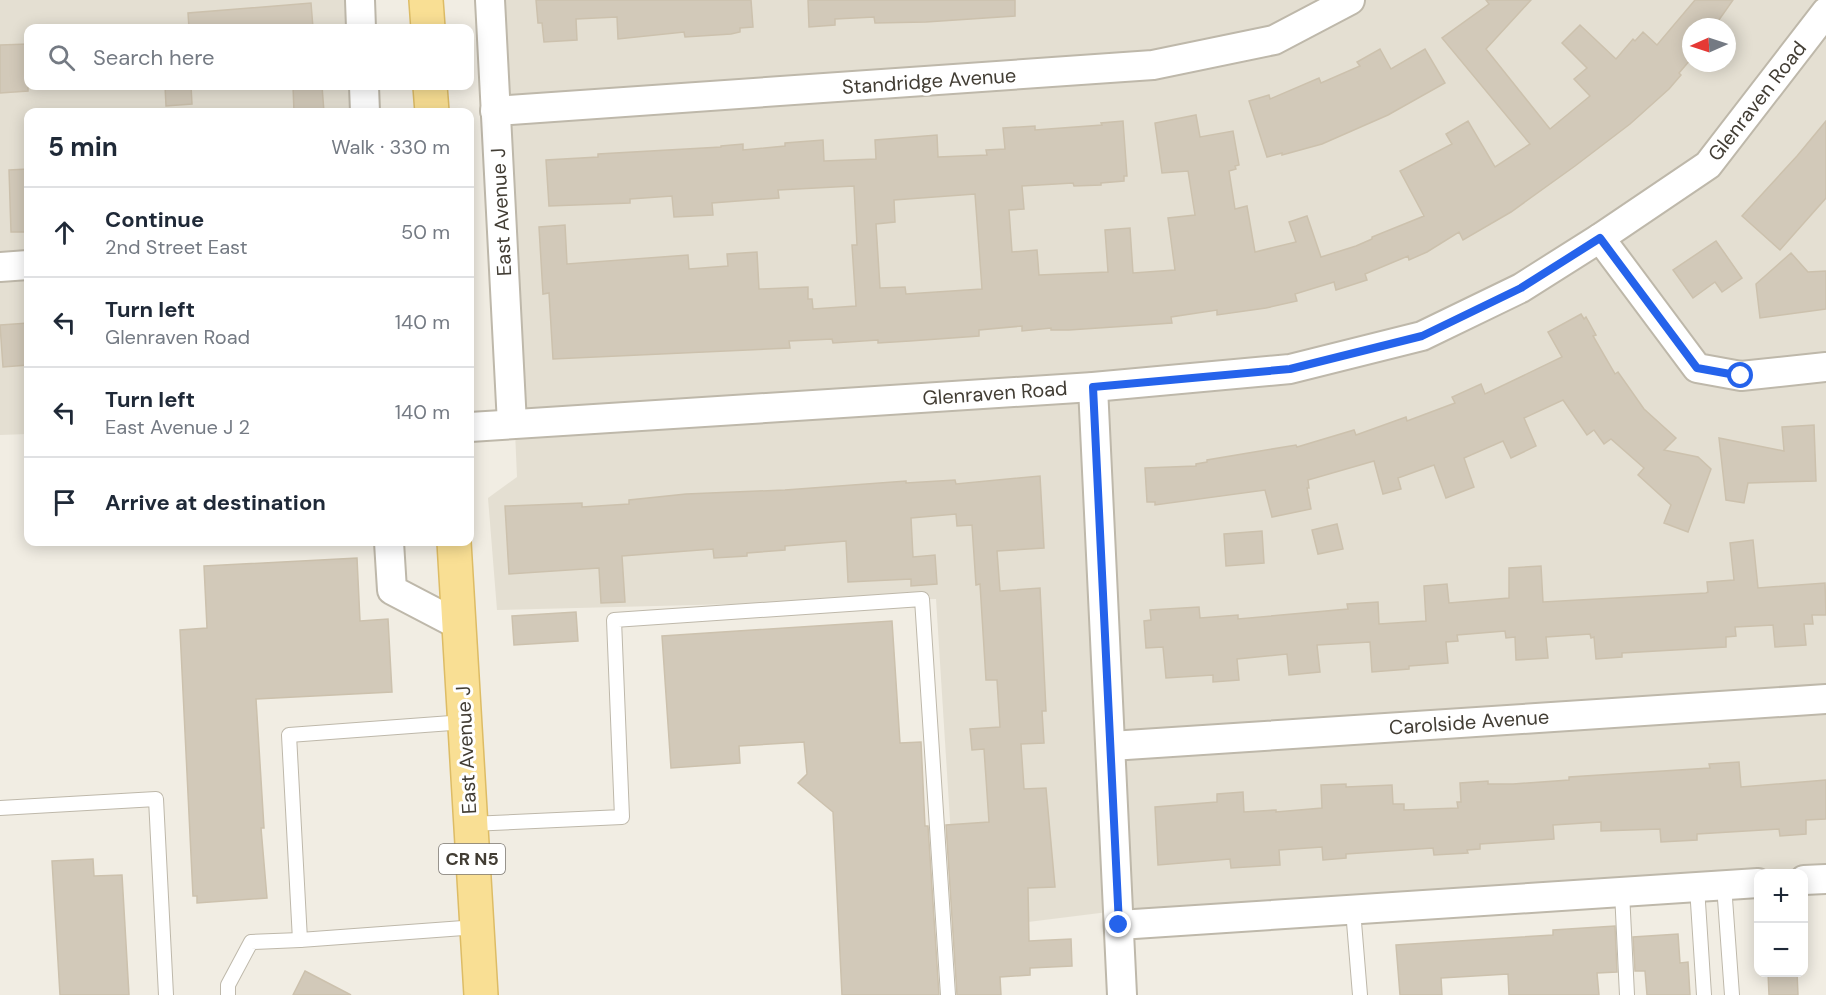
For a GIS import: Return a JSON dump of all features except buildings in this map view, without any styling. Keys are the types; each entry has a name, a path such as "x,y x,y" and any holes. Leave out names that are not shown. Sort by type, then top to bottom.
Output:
{"main road":[{"path":"426,0 428,24"},
{"path":"430,90 432,108"},
{"name":"East Avenue J","path":"454,546 481,995"}],"street":[{"path":"360,0 361,24"},
{"name":"East Avenue J","path":"490,0 512,424"},
{"name":"Standridge Avenue","path":"495,111 1153,65 1274,40 1350,0"},
{"name":"Glenraven Road","path":"474,427 1093,387 1290,369 1422,336 1521,288 1708,165 1826,12"},
{"path":"364,90 365,108"},
{"path":"1600,238 1697,368 1741,376 1826,367"},
{"path":"0,267 24,265"},
{"path":"1093,387 1122,995"},
{"path":"389,546 392,590 459,625"},
{"name":"Carolside Avenue","path":"1111,746 1826,699"},
{"path":"1808,880 1826,879"},
{"path":"1119,925 1754,883"}],"lane":[{"path":"470,824 622,817 614,620 922,599 948,995"},
{"path":"300,940 289,735 465,722"},
{"path":"0,808 156,798 166,995"},
{"path":"1704,995 1711,886"},
{"path":"1711,886 1732,995"},
{"path":"1622,892 1628,995"},
{"path":"1353,910 1360,995"},
{"path":"228,995 228,984 251,942 477,927"}],"shaded area":[{"path":"0,0 348,0 349,24 24,24 24,90 350,90 351,108 24,108 24,434 0,435"},
{"path":"496,0 1826,0 1826,867 1754,869 1754,871 1132,909 957,931 936,599 497,610 488,498 517,477"}],"route":[{"path":"1119,925 1093,387 1290,369 1422,336 1521,288 1600,238 1697,368 1741,376"}]}
